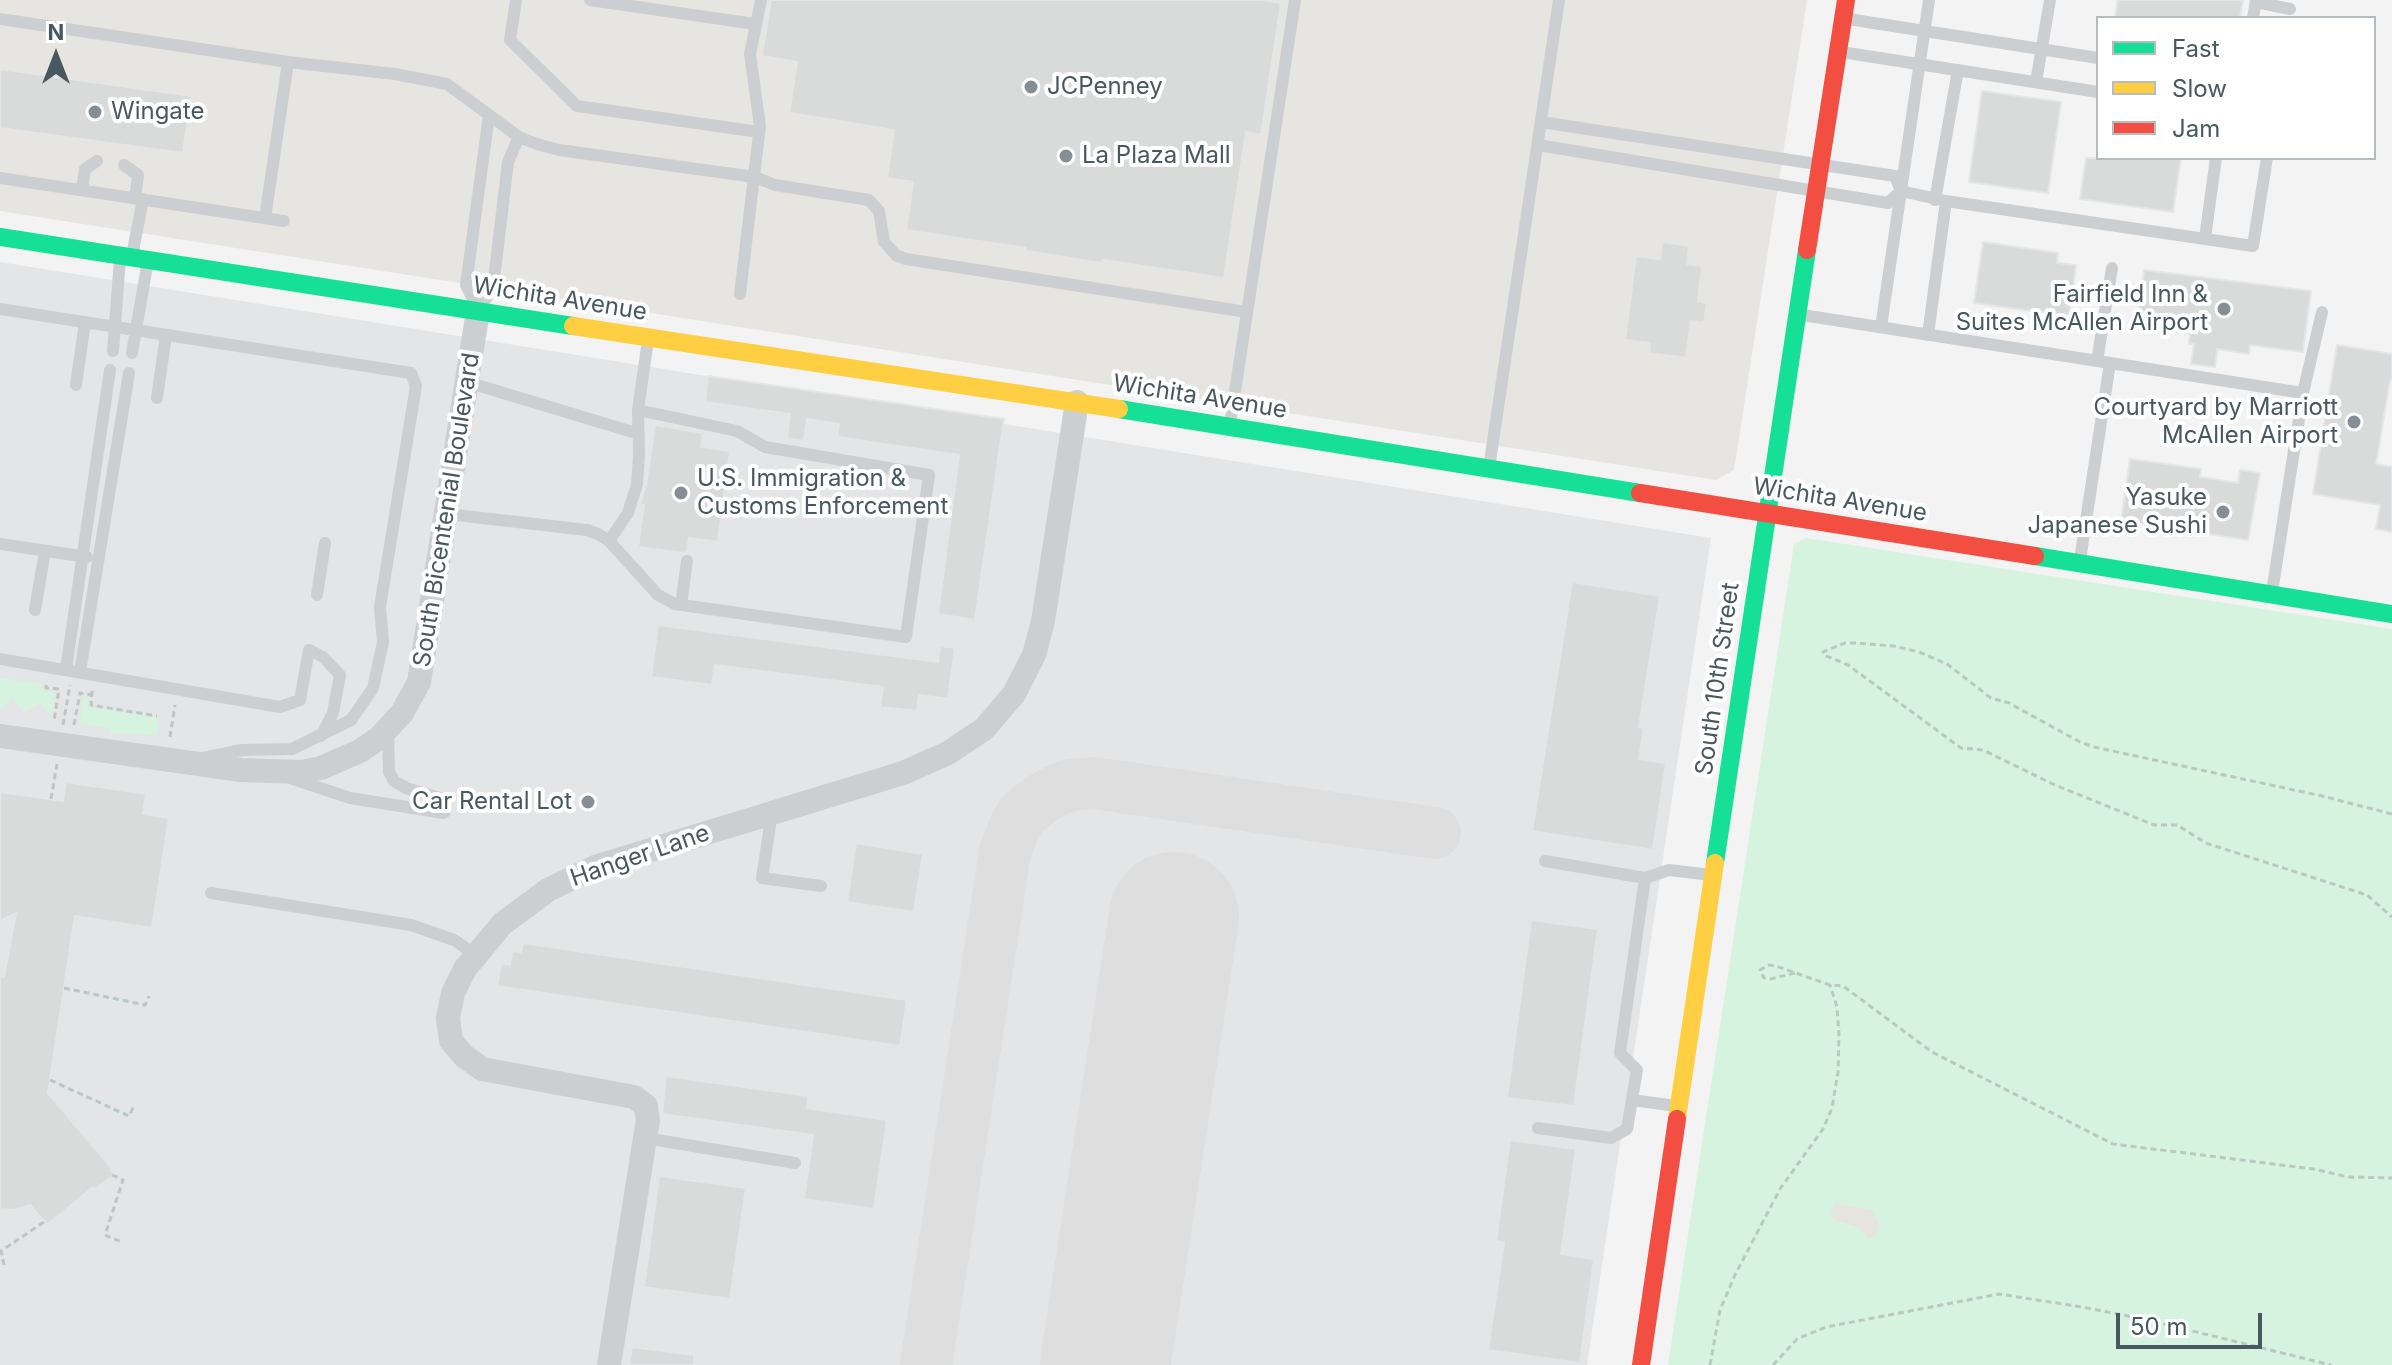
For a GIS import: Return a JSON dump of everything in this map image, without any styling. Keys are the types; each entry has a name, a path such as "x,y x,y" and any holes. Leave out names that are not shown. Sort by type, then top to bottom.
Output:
{"main road":[{"name":"South 10th Street","path":"1641,1365 1845,9"},
{"name":"Wichita Avenue","path":"0,237 1230,426 2392,614"}],"street":[{"name":"South Bicentenial Boulevard","path":"0,736 175,752 268,771 301,772 321,768 360,751 388,729 402,713 419,682 478,311"},
{"name":"Hanger Lane","path":"609,1365 648,1121 646,1106 634,1097 482,1069 464,1056 451,1041 448,1018 453,993 465,969 502,924 548,890 595,867 903,773 948,753 984,729 1014,694 1034,655 1043,621 1077,402"}],"lane":[{"path":"516,0 510,40 577,106 759,132"},
{"path":"590,0 755,24"},
{"path":"740,294 759,132 759,111 750,54 761,0"},
{"path":"1230,426 1295,0"},
{"path":"1489,468 1559,0"},
{"path":"1881,327 1929,0"},
{"path":"2036,82 2050,0"},
{"path":"2256,1 2290,9"},
{"path":"1845,9 1925,30 2096,58"},
{"path":"0,19 288,62 366,69 447,84 519,137 559,150 755,177 775,185 869,200 879,211 884,242 897,256 906,259 1247,312"},
{"path":"1838,52 2096,92"},
{"path":"265,218 288,62"},
{"path":"1928,335 1958,70"},
{"path":"478,311 466,285 489,115"},
{"path":"1541,122 1895,176 1901,191"},
{"path":"478,311 493,288 508,162 519,137"},
{"path":"1538,145 1888,203 1901,191"},
{"path":"2205,238 2216,160"},
{"path":"1901,191 1941,200 2253,246 2267,160"},
{"path":"82,190 85,169 97,161"},
{"path":"124,165 138,175 139,199 133,259 136,330 132,353"},
{"path":"0,178 284,221"},
{"path":"113,351 133,259"},
{"path":"2079,563 2104,362 2112,268"},
{"path":"0,309 411,373 416,386 380,607 383,642 373,688 351,720 292,749 175,752"},
{"path":"2272,594 2303,393 2322,312"},
{"path":"1799,315 2303,393"},
{"path":"76,385 85,322"},
{"path":"157,398 166,335"},
{"path":"609,541 628,513 637,484 638,410 648,337"},
{"path":"66,669 110,370"},
{"path":"80,672 129,373"},
{"path":"467,382 639,434"},
{"path":"447,514 587,530 609,541 658,595 681,605 906,637 929,475 765,447 737,431 638,410"},
{"path":"90,505 107,507"},
{"path":"317,595 325,543"},
{"path":"0,544 98,558"},
{"path":"35,610 45,551"},
{"path":"681,605 687,561"},
{"path":"74,616 89,618"},
{"path":"0,659 280,707 300,700 309,650 323,657 340,675 333,713 321,736"},
{"path":"268,771 350,798 445,807 394,781 389,772 388,729"},
{"path":"772,812 762,878 821,886"},
{"path":"1545,861 1645,878 1669,870 1714,876"},
{"path":"1538,1128 1611,1138 1627,1129 1637,1070 1620,1053 1645,878"},
{"path":"211,893 411,925 454,940 476,955"},
{"path":"1632,1100 1680,1106"},
{"path":"645,1138 795,1163"}],"path":[{"path":"2392,814 2094,747 2073,739 2021,709 1991,698 1947,664 1919,652 1894,646 1855,643 1823,652 1848,665 1961,748 1983,750 2055,785 2154,825 2177,825 2206,843 2367,895 2392,917"},
{"path":"54,725 59,689 46,688 47,681 93,688 91,705 157,716"},
{"path":"64,720 70,688"},
{"path":"73,729 80,693 92,695"},
{"path":"175,705 175,752"},
{"path":"51,799 57,764"},
{"path":"1795,973 1770,979 1764,978 1760,970 1768,965 1795,973 1830,985 1843,986 1932,1052 2113,1144 2314,1169 2348,1177 2392,1178"},
{"path":"1710,1365 1720,1310 1735,1275 1780,1189 1823,1129 1832,1108 1838,1072 1839,1035 1837,1007 1830,985"},
{"path":"64,988 145,1005 149,996"},
{"path":"50,1080 129,1116 134,1106"},
{"path":"112,1175 123,1180 105,1235 122,1242"},
{"path":"4,1265 1,1251 44,1222"},
{"path":"1773,1365 1797,1339 1826,1327 1999,1294 2148,1320 2331,1365"}],"shaded area":[{"path":"0,0 1807,0 1734,470 1716,480 0,211"},
{"path":"0,262 1711,538 1587,1365 0,1365"}],"green space":[{"path":"1806,538 2392,629 2392,1365 1668,1365 1794,544"},
{"path":"0,678 43,684 43,691 55,693 51,717 41,703 24,712 13,699 0,709"},
{"path":"82,698 89,699 89,707 159,718 157,735 111,733 110,728 80,724"}],"sand":[{"path":"1835,1203 1872,1210 1880,1226 1877,1235 1868,1238 1858,1227 1835,1220 1830,1213"}],"building":[{"name":"La Plaza Mall","path":"771,0 1261,0 1281,3 1261,135 1246,132 1224,278 1103,260 1102,263 906,230 913,182 887,178 894,130 789,113 797,62 762,56"},
{"path":"2118,0 2243,0 2240,16 2115,16"},
{"name":"Wingate","path":"0,69 191,96 183,153 0,128"},
{"path":"1982,91 2061,102 2048,193 1969,182"},
{"path":"2086,158 2181,160 2173,212 2080,199"},
{"path":"1662,242 1689,246 1687,264 1702,266 1698,301 1707,303 1704,323 1691,321 1686,358 1649,353 1650,343 1625,340 1636,256 1660,259"},
{"path":"1983,242 2058,253 2057,263 2076,265 2069,316 1974,303"},
{"name":"Fairfield Inn & Suites McAllen Airport","path":"2144,270 2311,291 2303,352 2250,345 2249,354 2217,349 2215,367 2191,364 2194,344 2189,344 2190,334 2137,327"},
{"name":"Courtyard by Marriott McAllen Airport","path":"2337,345 2392,354 2392,380 2376,464 2392,467 2392,532 2376,529 2380,505 2313,494"},
{"path":"708,376 1004,419 975,620 938,614 959,455 837,437 839,424 807,419 804,441 787,438 790,414 705,402"},
{"path":"655,425 703,433 701,447 730,451 718,542 689,538 687,552 684,553 638,547 644,505 640,504"},
{"path":"2130,459 2201,469 2200,477 2238,483 2240,470 2260,473 2248,540 2121,521"},
{"path":"1572,582 1660,596 1639,727 1644,728 1639,759 1666,763 1653,850 1532,831"},
{"path":"658,625 938,662 940,646 955,648 948,699 919,695 917,711 880,707 883,687 715,665 712,685 651,677"},
{"path":"66,782 146,794 143,814 169,818 152,928 75,916 48,1093 114,1174 47,1225 30,1205 14,1210 0,1209 0,977 4,977 16,913 0,921 0,792 63,801"},
{"path":"856,843 923,854 914,912 847,902"},
{"path":"1531,920 1598,929 1574,1106 1507,1098"},
{"path":"523,943 907,1000 900,1046 497,986 501,963 510,965 512,951 521,952"},
{"path":"666,1076 808,1096 807,1108 887,1120 874,1209 804,1199 813,1135 662,1114"},
{"path":"1510,1140 1576,1149 1561,1254 1594,1259 1580,1363 1488,1350 1504,1242 1496,1241"},
{"path":"659,1176 746,1188 730,1299 644,1287"},
{"path":"632,1347 694,1355 694,1365 629,1365"}],"taxiway":[{"path":"926,1365 1005,852 1022,814 1059,789 1094,783 1435,833"}],"runway":[{"path":"1105,1365 1174,917"}],"traffic: fast":[{"path":"0,237 573,326"},
{"path":"1715,863 1807,250"},
{"path":"1119,409 1640,493"},
{"path":"2035,556 2392,614"}],"traffic: slow":[{"path":"573,326 1119,409"},
{"path":"1677,1119 1715,863"}],"traffic: jam":[{"path":"1807,250 1846,0"},
{"path":"1640,493 2035,556"},
{"path":"1641,1365 1677,1119"}],"place":[{"name":"JCPenney","path":"1031,87"},
{"name":"Wingate","path":"95,112"},
{"name":"La Plaza Mall","path":"1066,156"},
{"name":"Fairfield Inn & Suites McAllen Airport","path":"2224,309"},
{"name":"Courtyard by Marriott McAllen Airport","path":"2354,422"},
{"name":"U.S. Immigration & Customs Enforcement","path":"681,493"},
{"name":"Yasuke Japanese Sushi","path":"2223,512"},
{"name":"Car Rental Lot","path":"588,802"}]}
